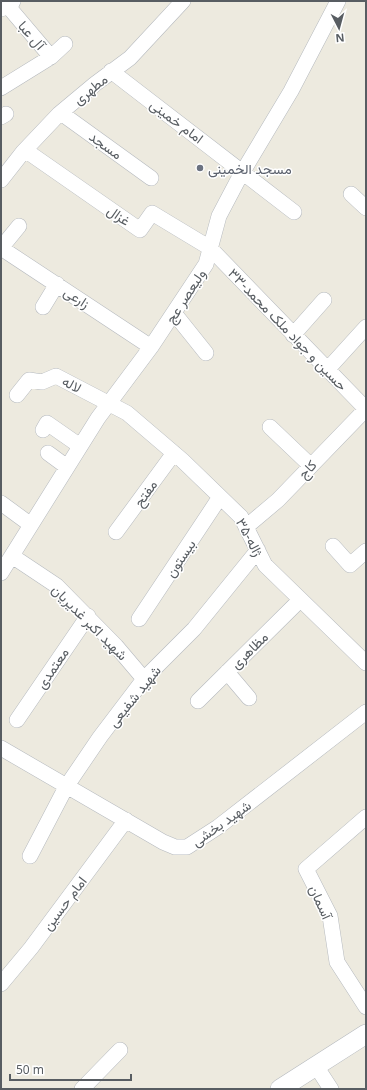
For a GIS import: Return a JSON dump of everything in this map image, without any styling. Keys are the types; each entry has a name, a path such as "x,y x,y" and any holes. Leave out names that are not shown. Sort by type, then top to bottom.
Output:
{"street":[{"name":"مطهری","path":"1,180 25,150 61,113 111,71 130,58 183,1"},
{"name":"ولیعصر عج","path":"1,573 80,446 108,404 151,347 206,264 219,216 291,91 338,1"},
{"name":"آل عبا","path":"1,88 51,57 6,4"},
{"path":"51,57 65,44"},
{"name":"امام خمینی","path":"111,71 294,212"},
{"name":"مسجد","path":"61,113 151,178"},
{"name":"غزال","path":"25,150 140,230 152,214 210,248"},
{"path":"351,194 366,208"},
{"path":"2,251 19,226"},
{"name":"۳۳-حسین و جواد ملک محمد","path":"210,248 293,336 366,409"},
{"name":"زارعی","path":"2,251 57,284 151,347"},
{"path":"43,307 57,284"},
{"path":"293,336 324,300"},
{"path":"174,313 206,353"},
{"path":"327,370 366,327"},
{"name":"لاله","path":"17,396 29,380 42,382 56,376 108,404"},
{"name":"۳۵-ژاله","path":"108,404 127,413 174,453 241,517 265,565 366,663"},
{"name":"کاج","path":"246,527 278,500 366,409"},
{"path":"43,430 47,423 80,446"},
{"path":"270,427 311,466"},
{"path":"48,453 67,467"},
{"name":"مفتح","path":"116,532 174,453"},
{"name":"بیستون","path":"139,619 220,497"},
{"path":"1,503 31,526"},
{"path":"334,546 350,565 366,551"},
{"name":"شهید شفیعی","path":"30,856 66,787 100,737 144,679 194,629 258,550"},
{"name":"شهید اکبر غدیریان","path":"12,556 57,586 88,616 144,679"},
{"name":"مظاهری","path":"198,701 300,600"},
{"name":"معتمدی","path":"17,720 88,616"},
{"path":"227,672 249,698"},
{"name":"شهید بخشی","path":"1,748 66,787 175,847 186,848 218,827 366,712"},
{"name":"آسمان","path":"366,817 306,869 330,916 337,962 366,1007"},
{"name":"امام حسین","path":"1,984 31,948 126,820"},
{"path":"280,1089 366,1034"},
{"path":"82,1089 120,1050"},
{"path":"316,1066 331,1089"}],"place":[{"name":"مسجد الخمینی","path":"200,168"}]}
